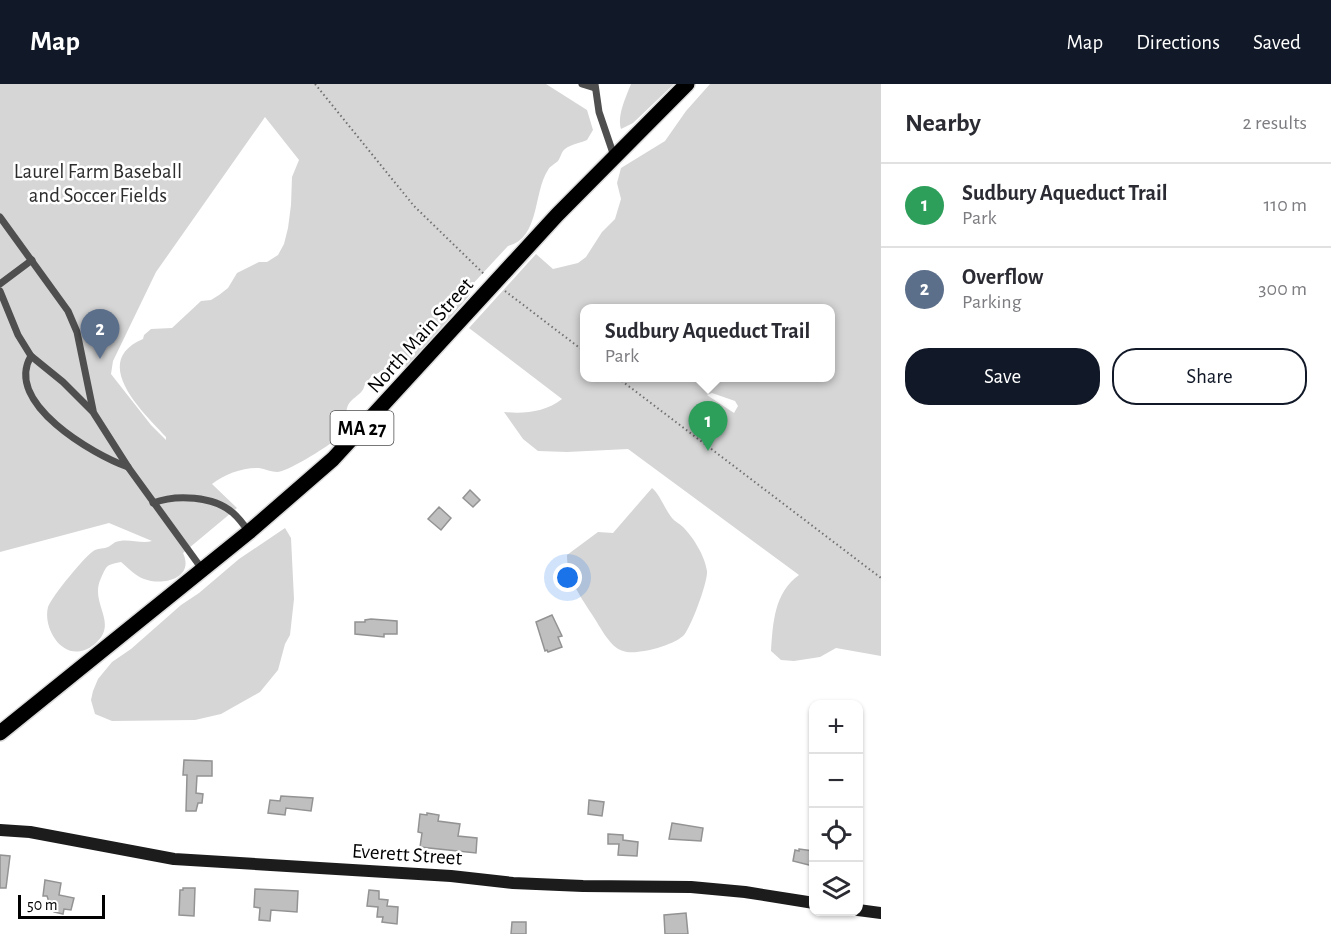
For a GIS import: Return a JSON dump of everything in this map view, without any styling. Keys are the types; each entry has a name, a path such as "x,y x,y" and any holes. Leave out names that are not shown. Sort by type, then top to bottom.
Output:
{"main road":[{"name":"North Main Street","path":"0,733 249,532 333,459 614,156 687,84"}],"street":[{"name":"Everett Street","path":"0,830 30,832 148,856 198,861 451,876 513,883 692,887 745,892 809,902"},
{"path":"863,911 881,913"}],"lane":[{"path":"582,84 595,86 599,112 614,156"},
{"path":"0,217 64,304 73,321 93,412"},
{"path":"0,284 32,260"},
{"path":"0,291 18,335 31,356 93,412 128,467 202,569"},
{"path":"31,356 26,371 26,380 30,390 48,416 80,444 128,467"},
{"path":"153,503 164,499 206,501 217,504 233,513 249,532"}],"path":[{"path":"315,84 414,206 495,283 580,348"},
{"path":"623,382 881,578"}],"green space":[{"name":"Laurel Farm Baseball and Soccer Fields","path":"0,84 546,84 587,110 593,130 587,140 565,149 558,161 549,169 543,180 531,225 526,234 508,246 469,288 471,290 469,296 408,366 385,370 370,378 362,391 348,405 344,426 338,438 315,454 282,471 275,472 259,468 241,470 228,474 212,484 237,508 183,553 186,562 184,569 175,578 159,582 151,581 138,576 121,562 108,566 98,587 105,627 103,634 94,645 83,650 66,649 50,631 48,607 77,567 95,550 106,548 118,541 152,541 109,523 0,552","holes":["265,117 299,160 292,177 288,228 284,244 278,255 267,262 259,262 237,273 228,288 211,300 201,301 172,328 151,329 143,339 128,349 121,360 120,374 126,387 134,401 166,437 166,440 151,425 111,374 113,361 156,272"]},
{"path":"631,84 674,84 633,123 621,129 621,112"},
{"path":"710,84 881,84 881,656 836,648 820,657 794,661 781,660 771,651 776,609 784,591 799,575 628,449 538,451 523,439 504,412 534,411 549,407 562,399 469,328 536,254 553,269 578,263 586,257 602,232 615,219 621,199 617,183 621,168 665,141 686,111","holes":["712,393 735,401 738,406 734,413 707,395"]},
{"path":"652,488 672,518 694,541 704,559 707,577 691,623 684,635 664,646 646,651 629,652 613,645 601,629 574,586 567,555 598,532 613,533"},
{"path":"285,528 291,538 294,599 290,635 285,644 278,670 260,692 221,714 195,720 112,721 95,714 91,700 93,691 98,679 112,662 131,649 239,559"}],"building":[{"path":"470,490 480,500 473,507 463,498"},
{"path":"439,507 451,518 441,530 428,519"},
{"path":"552,615 562,636 558,637 562,647 548,652 545,651 536,622"},
{"path":"371,619 397,621 397,634 384,634 384,637 355,634 355,622 365,622"},
{"path":"184,760 212,761 212,776 197,776 196,793 203,794 202,803 198,803 196,811 186,811 187,775 183,775"},
{"path":"281,796 313,798 311,811 286,808 285,815 268,813 270,800 280,801"},
{"path":"589,800 604,802 602,816 588,814"},
{"path":"427,813 439,815 438,821 460,824 458,836 477,838 476,853 420,847 422,833 418,832 420,814 427,815"},
{"path":"672,823 703,828 701,841 669,839"},
{"path":"608,834 623,835 623,840 638,842 637,856 618,855 619,844 608,844"},
{"path":"799,849 809,850 809,865 793,861 795,850 799,851"},
{"path":"0,855 10,856 6,888 0,888"},
{"path":"45,880 61,883 59,895 74,898 71,910 64,909 63,914 54,912 55,903 49,902 47,896 43,896"},
{"path":"195,888 194,916 179,915 180,890"},
{"path":"255,889 298,891 297,912 271,910 270,921 259,920 260,908 254,907"},
{"path":"369,890 379,891 379,899 388,900 387,906 398,907 397,924 382,922 383,917 377,917 378,907 367,906"},
{"path":"686,913 688,934 665,934 664,915"},
{"path":"512,922 526,922 526,934 511,934"}],"place":[{"name":"Overflow","path":"100,359"},
{"name":"Sudbury Aqueduct Trail","path":"708,451"}]}
